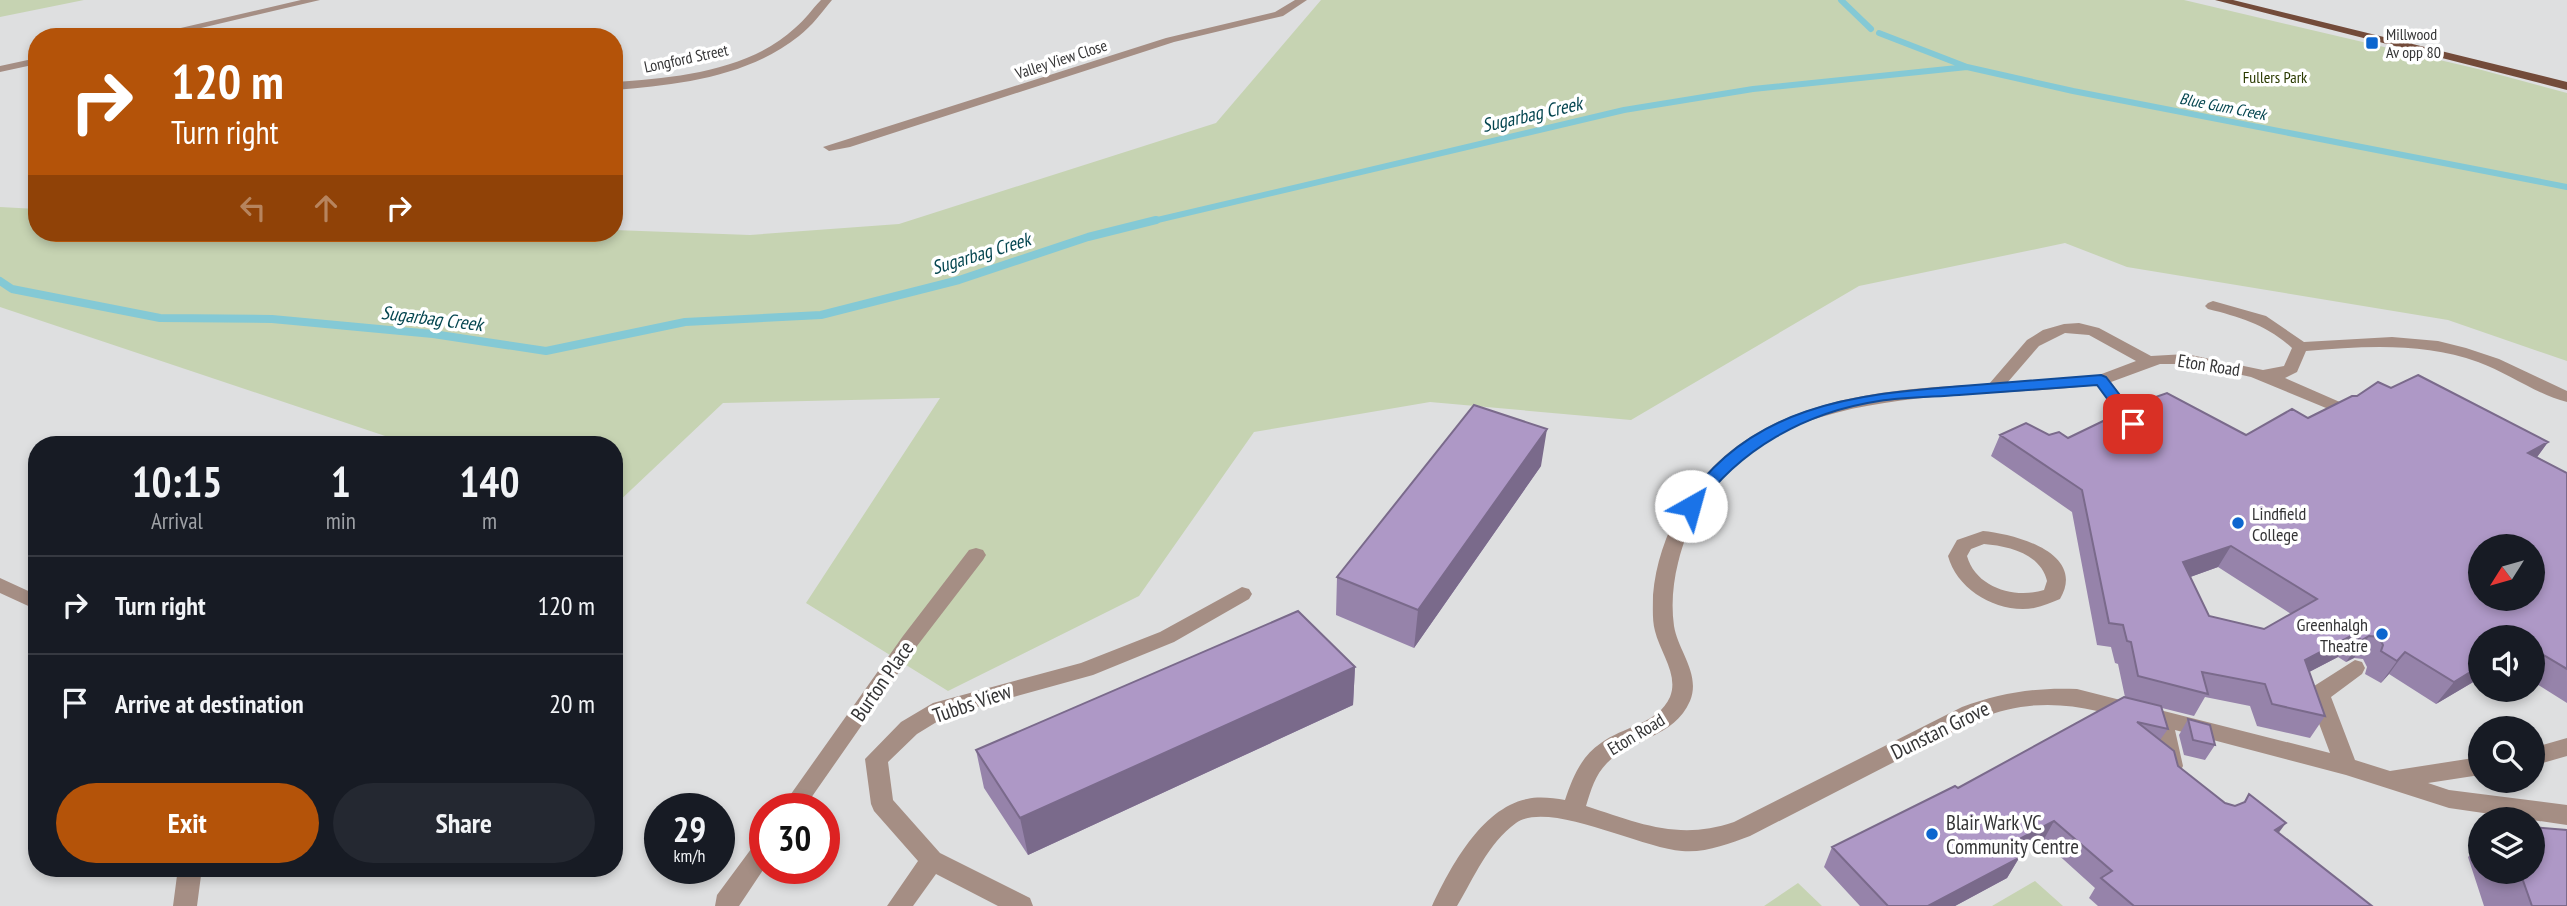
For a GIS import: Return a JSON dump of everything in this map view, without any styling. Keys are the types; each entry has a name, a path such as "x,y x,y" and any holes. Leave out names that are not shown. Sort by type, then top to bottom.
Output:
{"main road":[{"path":"2220,0 2567,86"}],"street":[{"path":"188,28 315,0"},
{"name":"Longford Street","path":"623,85 689,77 743,62 791,37 827,0"},
{"name":"Valley View Close","path":"828,147 904,127 1170,40 1279,14 1302,0"},
{"path":"0,69 28,63"},
{"path":"2213,306 2235,310 2274,324 2300,347 2390,342 2434,345 2483,358 2567,397"},
{"path":"1994,388 2032,343 2054,329 2067,327 2103,334 2150,363"},
{"name":"Eton Road","path":"1573,811 1581,785 1599,757 1613,747 1654,728 1670,715 1680,700 1684,684 1664,628 1663,587 1677,537 1691,506 1706,485 1730,460 1761,438 1796,420 1837,406 1879,397 2101,380 2160,359 2202,361 2260,373 2282,374 2291,369 2300,347"},
{"name":"Eton Road","path":"2260,373 2343,410"},
{"path":"2101,380 2133,424"},
{"path":"1983,537 2013,541 2041,556 2051,566 2057,586 2053,594 2030,603 2015,602 1983,591 1970,582 1956,562 1956,553 1961,545 1970,539 1983,537"},
{"name":"Burton Place","path":"803,793 910,641 975,555"},
{"path":"0,585 28,599"},
{"name":"Tubbs View","path":"1021,906 932,860 882,804 876,759 909,729 942,709 1086,669 1167,637 1241,594"},
{"path":"2346,766 2319,694 2355,668"},
{"name":"Dunstan Grove","path":"1573,811 1646,834 1698,841 1742,829 1994,703 2046,695 2077,697 2346,766 2449,799 2567,815"},
{"path":"2161,719 2175,778 2184,785"},
{"path":"2545,753 2567,747"},
{"path":"2387,780 2468,768"},
{"path":"1444,906 1485,841 1502,821 1523,809 1573,811"},
{"path":"899,906 932,860"},
{"path":"727,906 726,903 749,871"},
{"path":"185,906 190,877"}],"green space":[{"path":"0,0 84,0 0,17"},
{"name":"Fullers Park","path":"1321,0 2184,0 2478,69 2567,93 2567,361 2448,320 2127,267 2065,243 1859,286 1631,420 1430,402 1254,432 1139,596 948,691 806,603 940,398 723,403 623,497 623,436 385,436 0,307 0,207 28,209 28,242 623,242 623,230 750,235 899,224 1216,123"},
{"path":"2035,881 2063,906 1992,906"},
{"path":"1798,883 1822,906 1764,906"}],"building":[{"path":"2418,375 2548,442 2528,453 2567,473 2567,669 2545,656 2545,625 2468,625 2468,673 2454,682 2405,652 2397,661 2381,651 2383,645 2379,637 2369,636 2362,640 2353,635 2305,660 2325,716 2272,704 2265,684 2202,672 2208,694 2138,676 2131,642 2127,641 2123,625 2109,623 2082,490 2000,435 2026,423 2049,435 2059,432 2068,438 2134,406 2145,409 2154,404 2153,398 2167,393 2246,435 2292,409 2308,418 2357,396 2378,382 2391,388","holes":["2231,546 2317,599 2264,629 2209,616 2183,562"]},
{"path":"1474,405 1547,429 1418,610 1337,577"},
{"path":"1298,611 1355,667 1020,818 976,750"},
{"path":"2124,697 2161,706 2168,729 2137,722 2174,751 2178,766 2225,803 2235,806 2245,802 2249,794 2286,823 2275,830 2372,906 2134,906 2101,878 2112,871 2054,821 2006,846 2019,858 1928,906 1888,906 1832,847 1955,786 1958,788"},
{"path":"2188,719 2210,725 2215,745 2193,740"},
{"path":"2545,828 2567,830 2567,906 2532,906 2524,884 2545,884"}],"waterway":[{"name":"Blue Gum Creek","path":"1841,0 1871,29"},
{"name":"Blue Gum Creek","path":"1879,33 1967,67"},
{"name":"Sugarbag Creek","path":"1149,222 1624,110 1753,89 1967,67"},
{"name":"Blue Gum Creek","path":"1967,67 2073,91 2567,187"},
{"name":"Sugarbag Creek","path":"0,281 12,289 160,318 272,319 433,334 546,351 685,322 821,315 959,280 1088,237 1156,220"}],"place":[{"name":"Millwood Av opp 80","path":"2372,43"},
{"name":"Lindfield College","path":"2238,523"},
{"name":"Greenhalgh Theatre","path":"2382,634"},
{"name":"Blair Wark VC Community Centre","path":"1932,834"}],"route":[{"path":"1691,506 1706,485 1730,460 1761,438 1796,420 1837,406 1879,397 2101,380 2133,424"}]}
